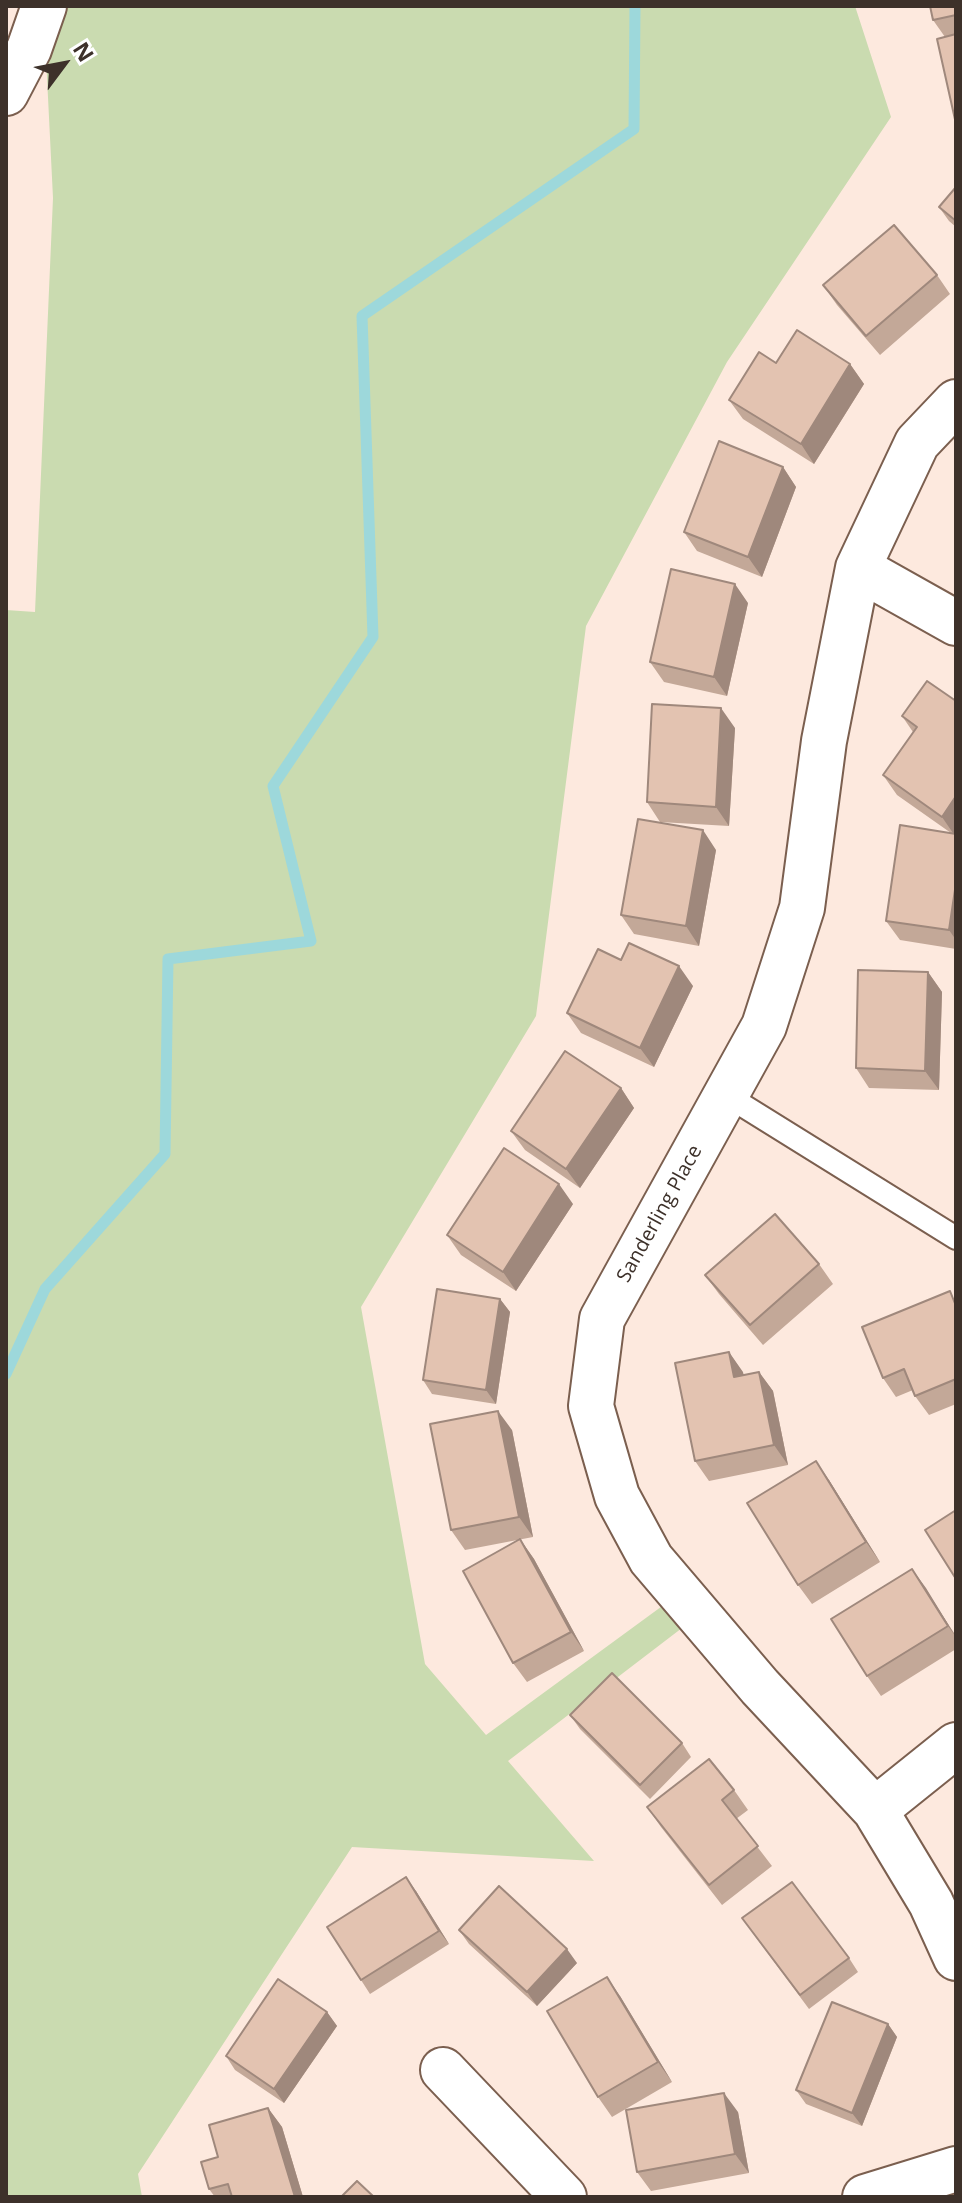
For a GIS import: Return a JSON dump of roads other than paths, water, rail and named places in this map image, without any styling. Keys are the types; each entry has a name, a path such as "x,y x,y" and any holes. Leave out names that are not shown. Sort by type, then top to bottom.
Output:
{"street":[{"path":"6,93 29,49 44,6"},
{"name":"Sanderling Place","path":"956,402 917,443 858,568 824,741 802,908 764,1026 602,1319 591,1406 617,1496 651,1559 760,1687 875,1810 931,1903 956,1958"},
{"path":"858,568 956,623"},
{"path":"875,1810 956,1745"},
{"path":"443,2070 564,2197"},
{"path":"865,2197 956,2169"}],"lane":[{"path":"726,1095 956,1238"}],"waterway":[{"path":"6,1374 45,1289 165,1154 168,959 311,941 273,786 373,637 362,316 634,129 635,6"}]}
